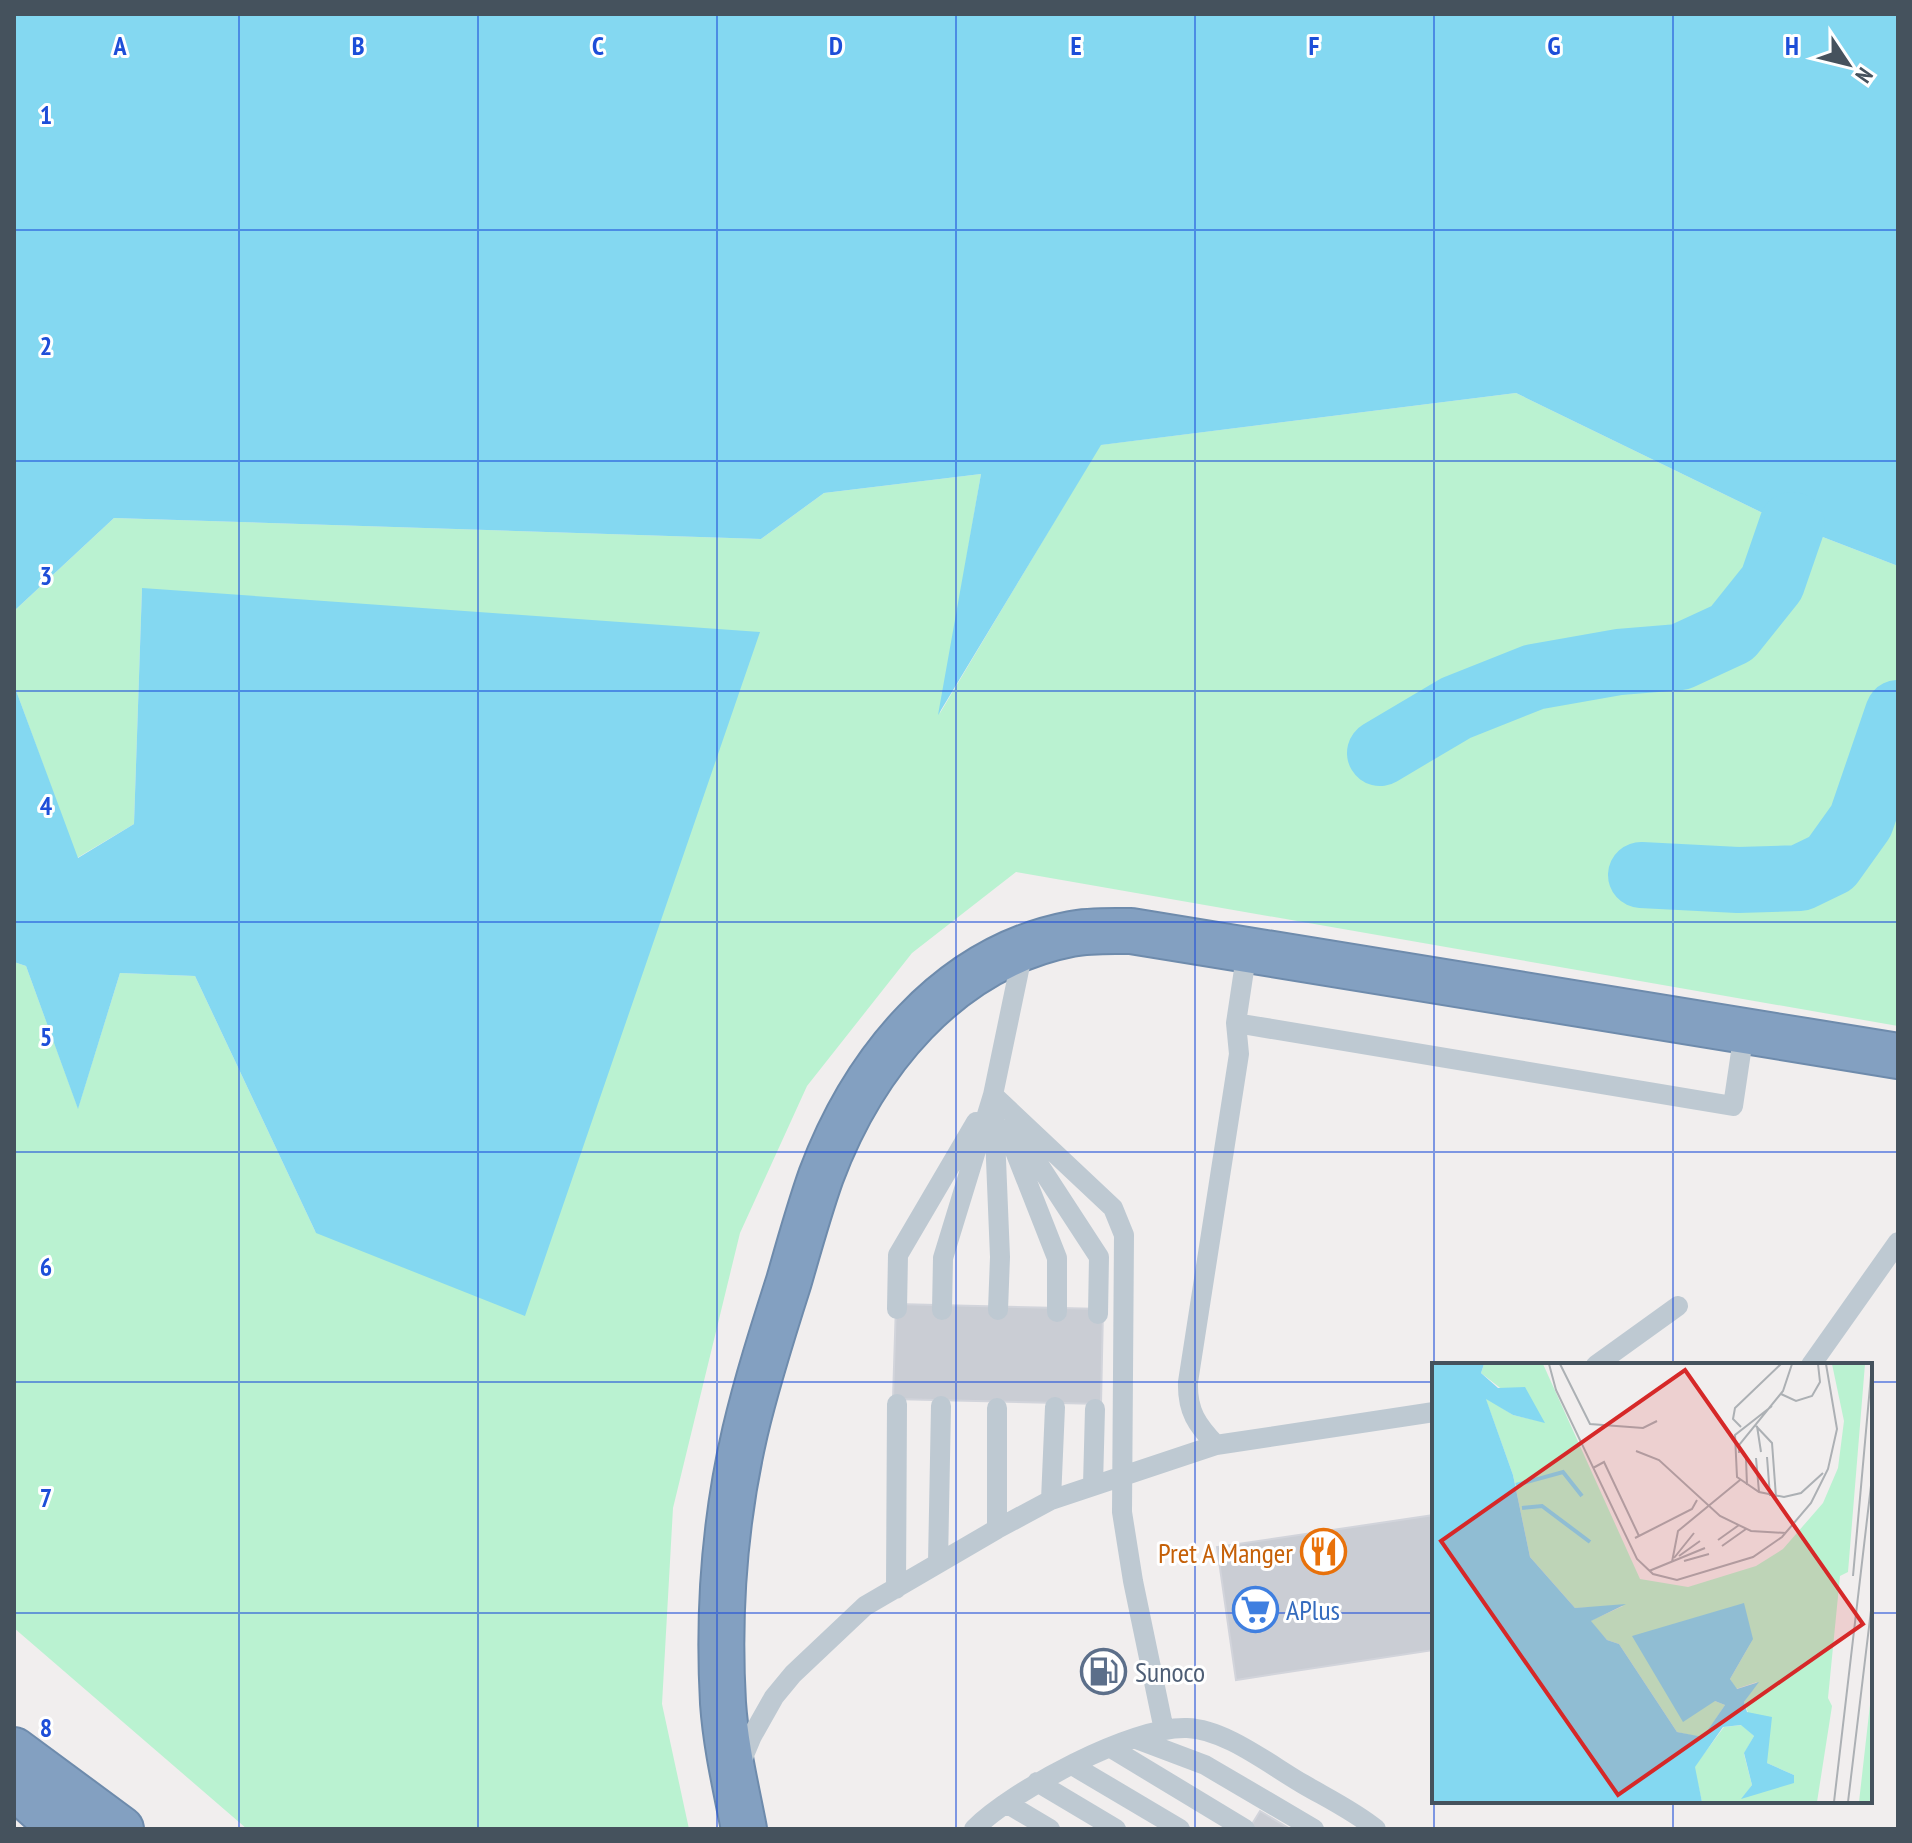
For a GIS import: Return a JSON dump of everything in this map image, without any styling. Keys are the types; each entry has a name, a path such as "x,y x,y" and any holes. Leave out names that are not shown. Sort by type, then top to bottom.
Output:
{"highway":[{"path":"744,1829 723,1703 723,1618 730,1524 744,1436 822,1175 866,1083 898,1038 957,985 1024,947 1071,933 1098,930 1165,935 1898,1056"},
{"path":"14,1750 121,1829"},
{"path":"14,1786 62,1829"}],"lane":[{"path":"942,1310 943,1258 993,1095 1024,947"},
{"path":"1216,1445 1192,1416 1187,1400 1188,1382 1239,1054 1236,1023 1247,950"},
{"path":"1236,1023 1733,1106 1744,1032"},
{"path":"897,1309 898,1255 993,1095"},
{"path":"993,1095 1000,1257 998,1310"},
{"path":"993,1095 1057,1258 1057,1312"},
{"path":"993,1095 1099,1257 1098,1314"},
{"path":"993,1095 1113,1208 1124,1235 1121,1475 1127,1548 1164,1730"},
{"path":"1812,1363 1898,1242"},
{"path":"1599,1363 1678,1306"},
{"path":"896,1589 897,1404"},
{"path":"938,1563 941,1406"},
{"path":"1051,1500 1055,1407"},
{"path":"997,1408 997,1529"},
{"path":"1093,1485 1095,1409"},
{"path":"734,1778 752,1736 774,1697 793,1674 865,1606 1051,1500 1216,1445 1432,1412"},
{"path":"979,1828 1006,1803 1037,1782 1072,1765 1164,1730 1188,1728 1226,1739 1376,1829"},
{"path":"1136,1739 1205,1765 1314,1829"},
{"path":"1111,1748 1245,1829"},
{"path":"1072,1765 1180,1829"},
{"path":"1037,1782 1116,1829"},
{"path":"1006,1803 1050,1829"}],"green space":[{"path":"1516,393 1771,517 1898,566 1898,1026 1016,872 912,953 807,1086 740,1233 673,1508 662,1704 689,1829 247,1829 14,1628 14,962 26,966 78,1108 120,973 195,976 316,1233 142,588 134,824 77,858 14,685 14,611 114,518 761,539 824,493 981,474 940,713 1100,445"}],"water":[{"path":"14,14 1898,14 1898,566 1771,517 1516,393 1101,445 938,715 981,474 824,493 761,539 114,518 14,611"},
{"path":"142,588 760,632 525,1316 316,1233 195,976 120,973 78,1109 26,966 14,962 14,685 78,858 134,824"}],"building":[{"path":"896,1304 1103,1309 1101,1404 893,1399"},
{"path":"1432,1515 1432,1650 1236,1680 1217,1547"},
{"path":"1260,1811 1290,1829 1249,1829"}],"waterway":[{"path":"1380,753 1456,708 1534,677 1619,662 1680,657 1732,633 1772,583 1792,525"},
{"path":"1641,875 1738,880 1800,878 1831,863 1861,821 1898,713"}],"place":[{"name":"Pret A Manger","path":"1324,1552"},
{"name":"APlus","path":"1255,1609"},
{"name":"Sunoco","path":"1104,1671"}]}
